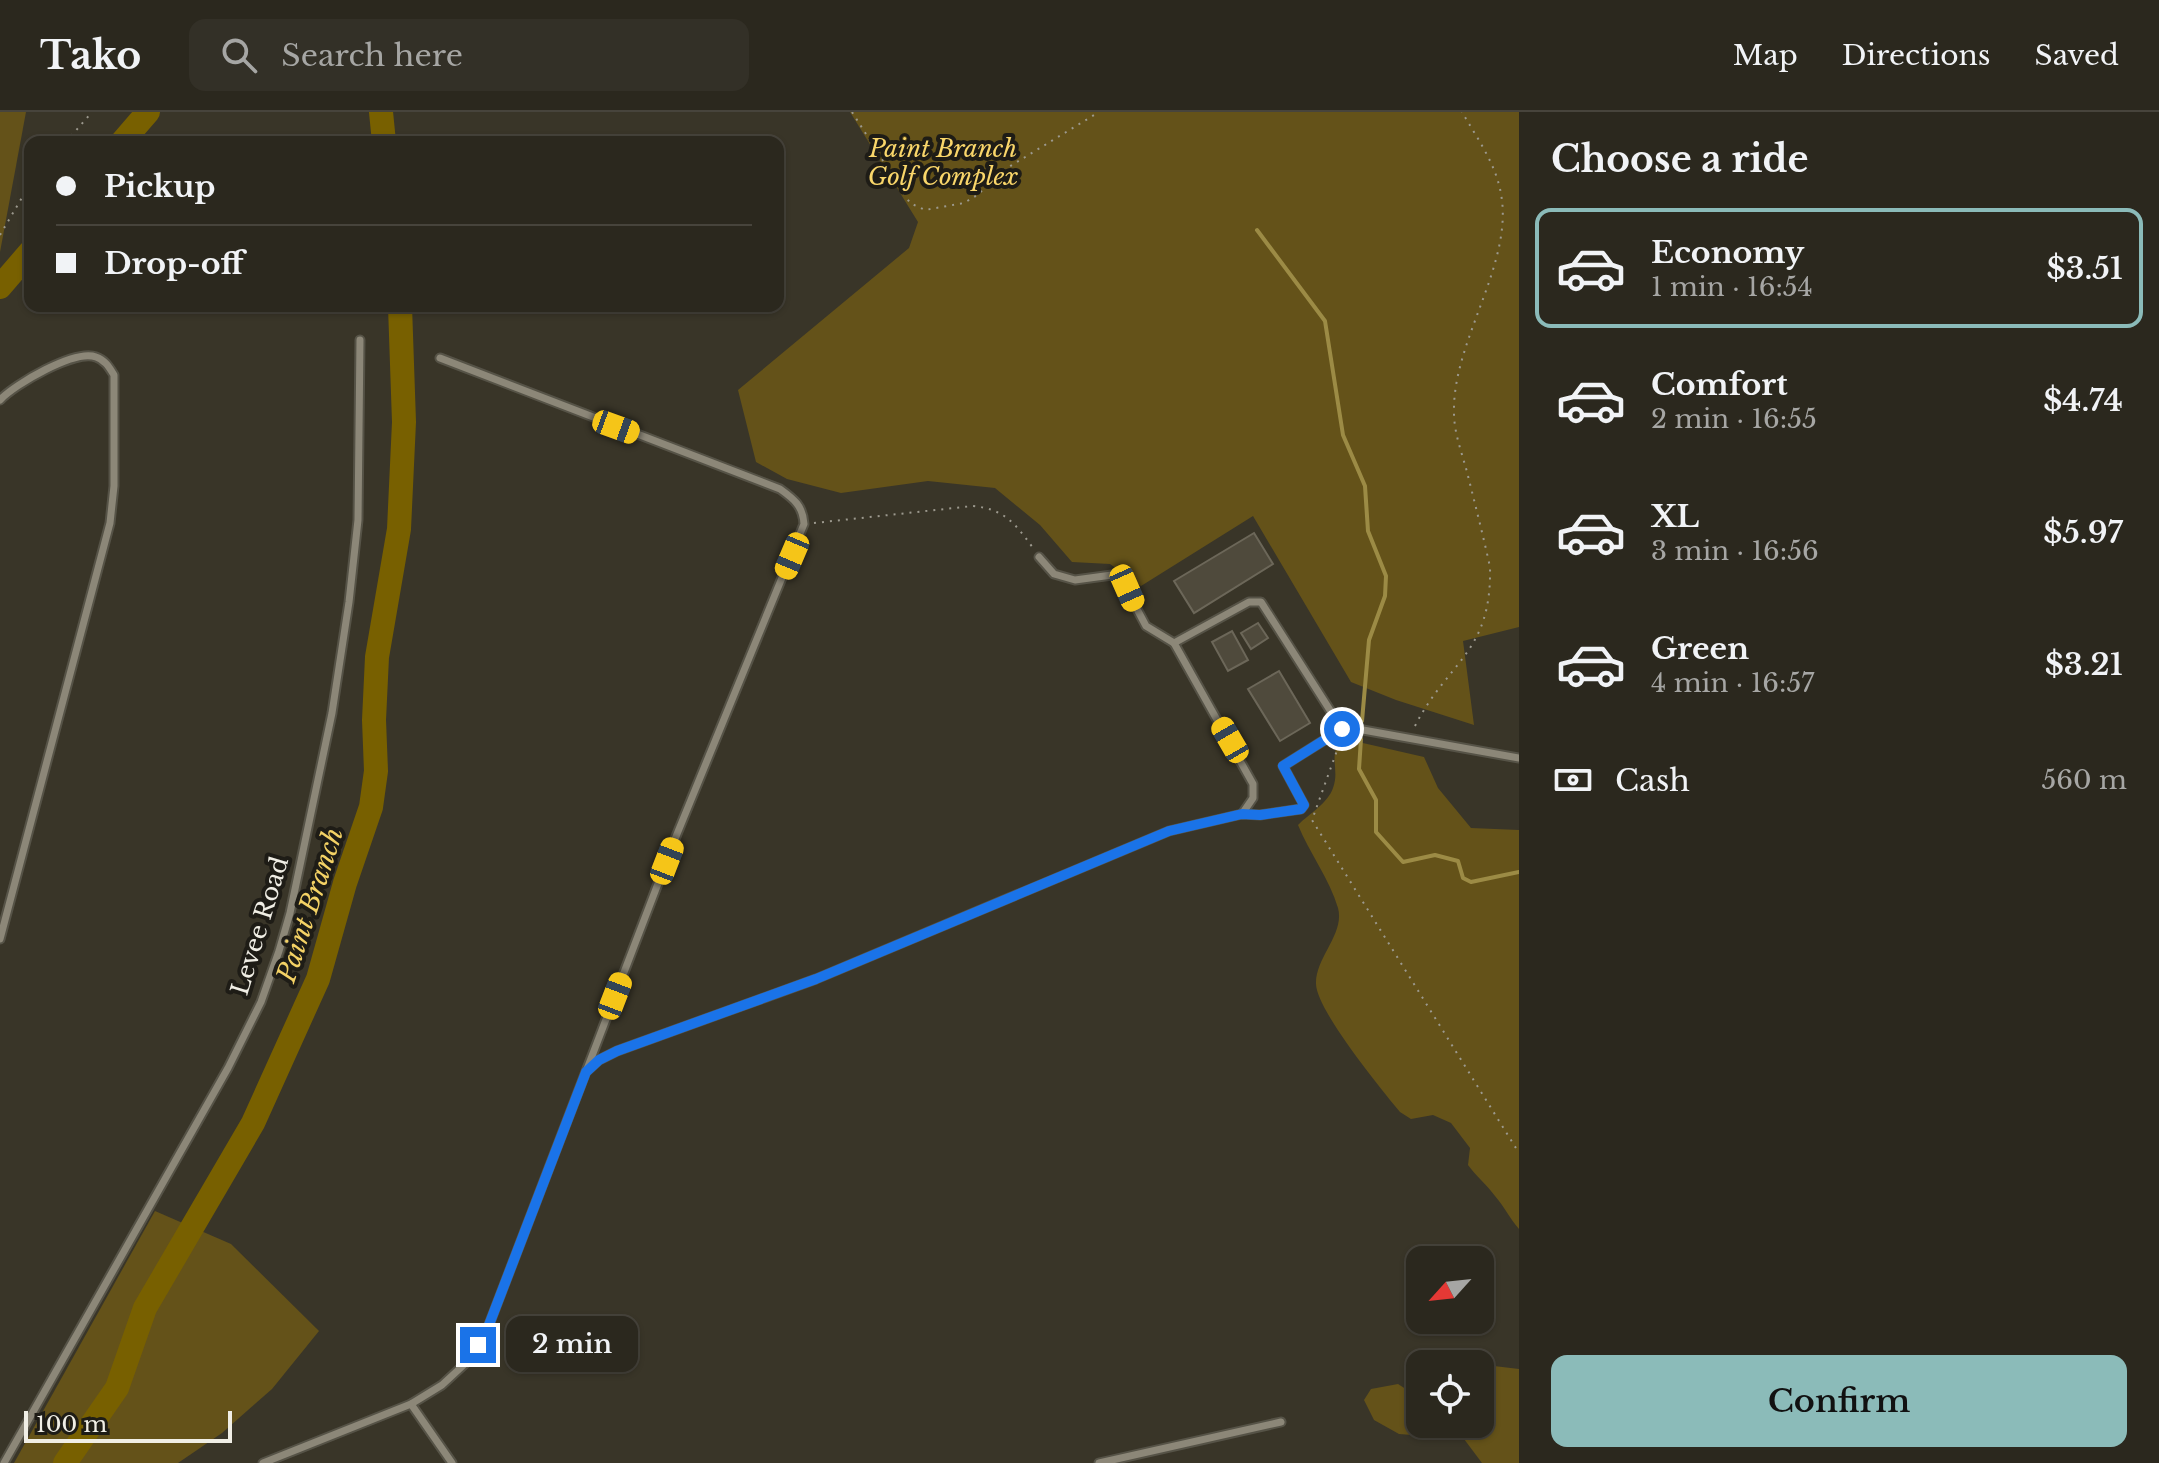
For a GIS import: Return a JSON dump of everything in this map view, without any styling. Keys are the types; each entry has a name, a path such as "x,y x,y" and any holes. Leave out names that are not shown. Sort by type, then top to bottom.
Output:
{"lane":[{"name":"Levee Road","path":"4,1463 228,1068 261,1002 275,962 290,913 320,774 349,602 358,520 360,340"},
{"path":"0,400 11,389 38,374 87,355 108,364 114,375 114,486 110,523 0,939"},
{"path":"263,1463 411,1404 442,1385 469,1360 487,1330 677,834 804,524 804,513 796,501 780,489 440,358"},
{"path":"1039,557 1054,574 1075,580 1112,575 1122,581 1146,626 1174,643 1253,784 1253,798 1242,814"},
{"path":"1174,643 1249,602 1261,602 1342,729"},
{"path":"586,1072 599,1060 617,1051 816,979 1169,831 1242,814 1260,815 1301,809 1304,805 1283,766 1342,729 1352,728 1519,758"},
{"path":"411,1404 452,1463"},
{"path":"1099,1463 1281,1422"}],"path":[{"path":"71,136 92,112"},
{"path":"852,112 910,203 925,210 964,203 979,194 994,176 1099,112"},
{"path":"1410,738 1423,713 1477,638 1491,592 1490,567 1454,414 1456,384 1498,251 1501,195 1491,163 1462,112"},
{"path":"0,235 24,194"},
{"path":"804,524 973,506 992,508 1020,530 1039,557"},
{"path":"1342,729 1343,734 1312,820 1519,1153"}],"green space":[{"path":"0,112 26,112 0,252"},
{"name":"Paint Branch Golf Complex","path":"850,112 1519,112 1519,627 1463,641 1474,725 1351,682 1253,516 1141,586 1110,564 1072,562 1040,525 995,488 928,481 841,493 787,479 756,462 738,390 909,248 918,222"},
{"path":"1341,738 1424,757 1438,788 1471,828 1519,830 1519,1229 1468,1165 1470,1148 1451,1123 1433,1115 1411,1119 1400,1112 1351,1050 1319,996 1317,974 1334,937 1338,908 1298,825 1331,793 1335,781 1335,752"},
{"path":"155,1211 231,1244 319,1331 272,1389 222,1433 178,1463 14,1463"},
{"path":"1494,1366 1519,1369 1519,1463 1482,1463 1464,1439 1451,1438 1494,1438"},
{"path":"1398,1384 1406,1389 1406,1435 1399,1434 1374,1420 1364,1400 1371,1389"}],"building":[{"path":"1254,533 1273,564 1194,613 1174,581"},
{"path":"1258,623 1268,638 1251,649 1241,633"},
{"path":"1232,631 1248,660 1228,671 1212,642"},
{"path":"1279,671 1310,723 1280,741 1248,689"}],"waterway":[{"path":"127,136 148,112"},
{"name":"Paint Branch","path":"381,112 383,136"},
{"path":"1257,230 1325,321 1343,435 1365,486 1368,531 1386,576 1385,596 1369,640 1362,721"},
{"path":"0,287 24,259"},
{"name":"Paint Branch","path":"65,1463 117,1388 145,1308 253,1123 318,979 345,883 371,807 376,771 374,720 377,657 399,529 404,422 400,312"},
{"path":"1361,739 1359,769 1376,800 1376,832 1403,862 1435,855 1458,861 1463,878 1471,882 1519,872"}],"route":[{"path":"478,1345 487,1330 586,1072 599,1060 659,1034 816,979 1169,831 1222,817 1301,809 1304,805 1283,766 1342,729"}]}
